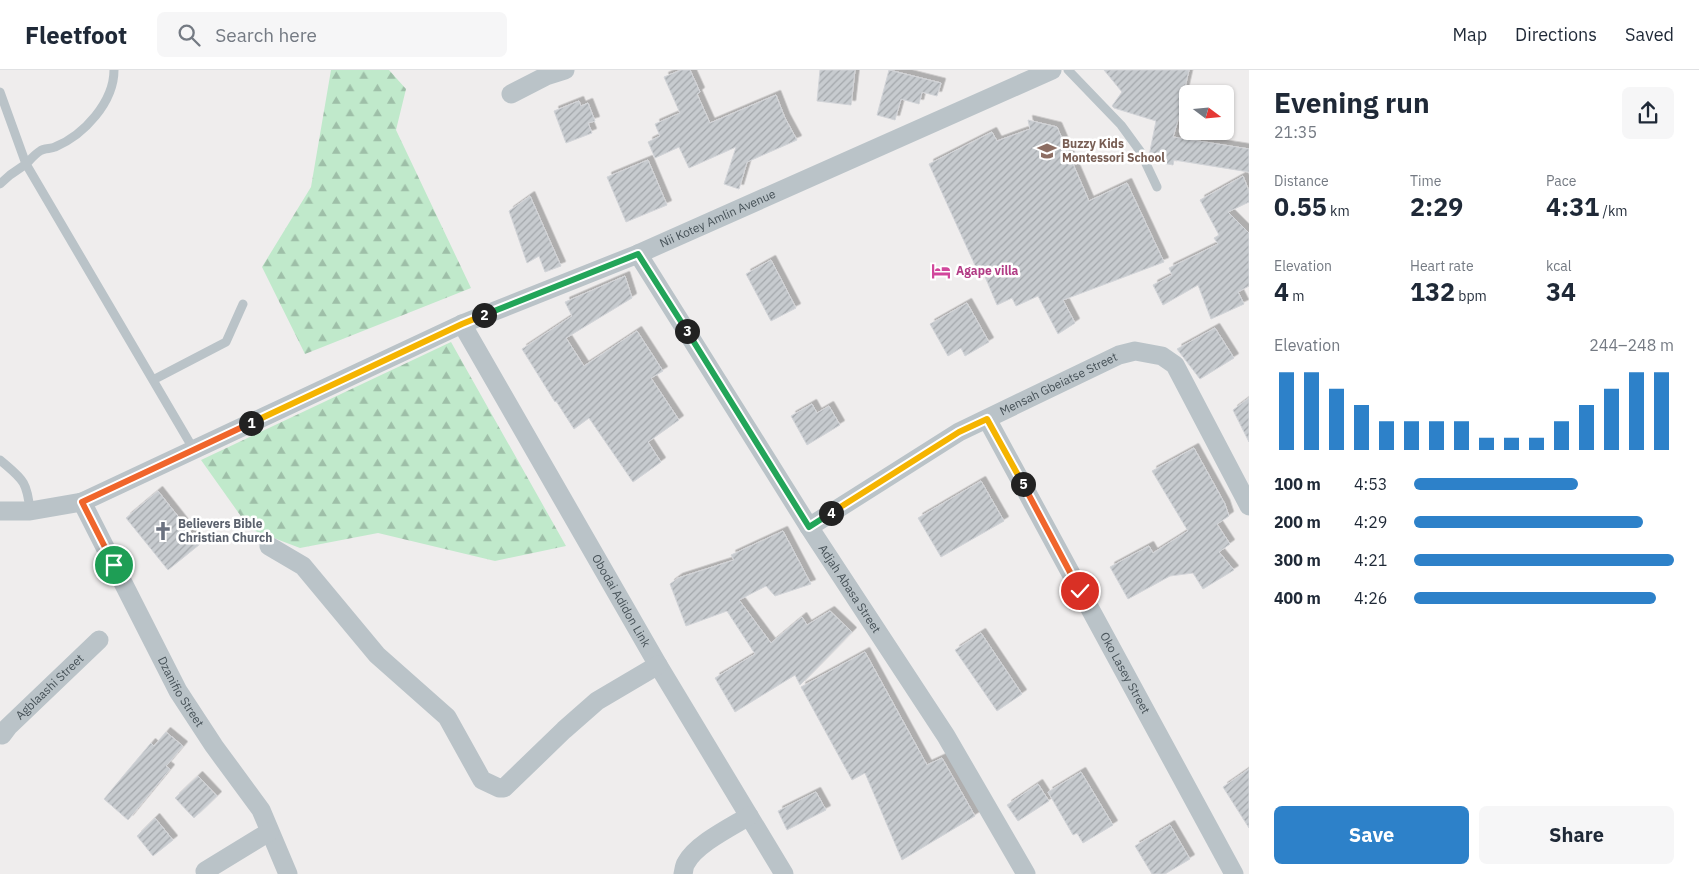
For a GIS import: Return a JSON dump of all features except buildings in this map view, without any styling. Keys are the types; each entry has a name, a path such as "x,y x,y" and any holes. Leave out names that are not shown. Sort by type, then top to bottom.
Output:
{"street":[{"path":"511,94 546,76 565,70"},
{"name":"Nii Kotey Amlin Avenue","path":"15,511 82,502 462,324 638,254 1051,70"},
{"name":"Adjah Abasa Street","path":"638,254 809,527 946,736 1026,874"},
{"name":"Obodai Adidon Link","path":"462,324 658,665 784,874"},
{"name":"Mensah Gbeiatse Street","path":"809,527 959,432 1119,356 1134,351 1162,356 1175,366 1249,506"},
{"name":"Oko Lasey Street","path":"987,419 1234,874"},
{"name":"Dzanifio Street","path":"82,502 178,690 214,746 261,810 288,874"},
{"path":"0,524 15,511"},
{"path":"269,546 303,566 377,655 446,717 482,780 499,788 504,788 564,730 598,701 658,665"},
{"name":"Agblaashi Street","path":"1,735 99,640"},
{"path":"683,874 686,863 693,854 749,816"},
{"path":"205,871 269,832"}],"lane":[{"path":"0,184 26,164 40,150 55,147 79,132 94,118 105,102 114,70"},
{"path":"1068,70 1121,125 1140,151 1158,186"},
{"path":"0,92 26,164 194,450"},
{"path":"153,380 226,342 242,304"},
{"path":"0,460 22,478 28,491 15,511"}],"green space":[{"path":"331,70 389,70 406,89 396,130 471,288 305,354 262,267 311,187"},
{"path":"451,342 566,546 495,561 378,533 300,548 250,529 201,460"}],"place":[{"name":"Buzzy Kids Montessori School","path":"1047,151"},
{"name":"Agape villa","path":"941,271"},
{"name":"Believers Bible Christian Church","path":"163,531"}],"route":[{"path":"114,565 82,502 462,324 638,254 809,527 959,432 987,419 1080,591"}]}
